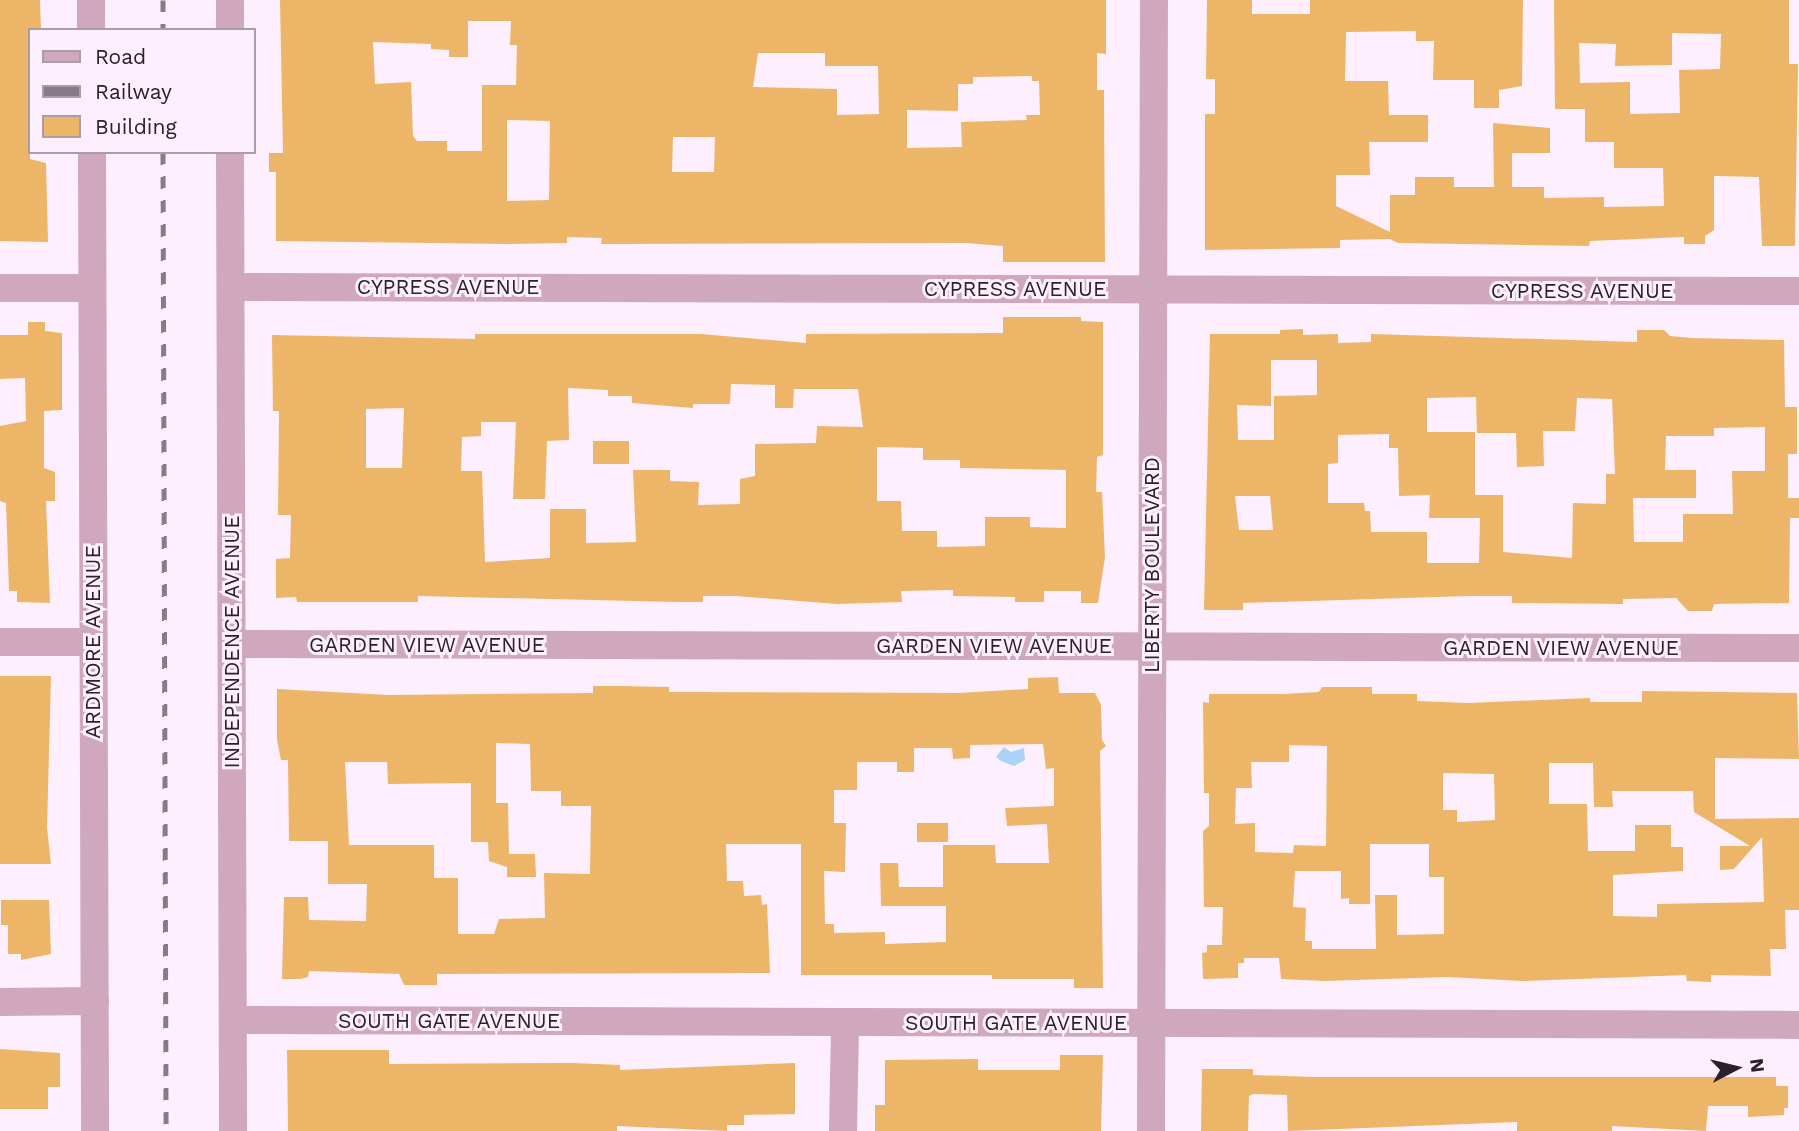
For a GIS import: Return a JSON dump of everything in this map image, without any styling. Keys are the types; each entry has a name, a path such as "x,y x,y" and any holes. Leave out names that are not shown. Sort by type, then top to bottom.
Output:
{"street":[{"path":"91,0 91,28"},
{"path":"230,0 230,28"},
{"name":"LIBERTY BOULEVARD","path":"1151,1131 1154,0"},
{"name":"ARDMORE AVENUE","path":"92,154 95,1131"},
{"name":"INDEPENDENCE AVENUE","path":"230,154 233,1131"},
{"name":"CYPRESS AVENUE","path":"231,286 1799,291"},
{"path":"0,288 92,288"},
{"path":"0,642 93,642"},
{"name":"GARDEN VIEW AVENUE","path":"232,644 1799,648"},
{"path":"0,1002 94,1001"},
{"name":"SOUTH GATE AVENUE","path":"233,1020 1799,1025"},
{"path":"843,1131 845,1022"}],"water":[{"path":"1004,747 1011,752 1024,748 1025,760 1014,766 1001,761 996,757"}],"building":[{"path":"0,0 40,0 41,28 28,28 28,154 30,159 46,163 48,242 0,241"},
{"path":"280,0 1106,0 1106,54 1097,53 1097,90 1104,90 1105,262 1003,262 1003,246 966,243 601,244 602,238 567,237 567,243 507,244 276,241 276,172 269,172 269,153 283,153","holes":["468,21 511,21 510,45 517,45 516,85 482,85 482,151 447,151 447,141 417,141 413,136 411,82 375,84 373,42 431,44 431,49 449,50 449,57 468,57","758,53 825,53 825,66 878,66 879,114 837,115 837,89 753,87","1032,76 1032,81 1039,81 1040,115 1026,115 1027,120 961,122 962,147 907,148 907,110 958,111 958,84 973,84 973,77","507,120 550,121 549,200 507,201","673,137 715,137 714,172 672,172"]},
{"path":"1207,0 1252,0 1252,14 1310,14 1310,0 1523,0 1522,86 1499,90 1499,108 1474,108 1474,80 1433,80 1434,41 1416,41 1416,31 1346,32 1345,81 1388,81 1389,115 1428,115 1428,142 1369,142 1370,175 1336,175 1336,206 1390,232 1390,195 1415,195 1415,177 1454,177 1454,187 1494,187 1493,123 1550,128 1550,153 1512,153 1512,187 1544,187 1544,198 1604,197 1604,207 1664,206 1663,168 1614,168 1614,142 1585,142 1585,109 1555,109 1554,0 1789,0 1789,64 1798,64 1795,246 1762,246 1759,177 1714,176 1714,230 1705,236 1705,244 1684,244 1684,237 1590,241 1589,246 1398,243 1390,239 1340,240 1340,248 1205,250 1205,114 1215,114 1215,79 1206,79","holes":["1672,33 1721,34 1720,69 1679,70 1680,113 1630,114 1630,82 1580,83 1579,43 1616,44 1615,66 1672,65"]},
{"path":"1003,317 1081,317 1081,321 1103,322 1103,455 1097,457 1096,492 1102,492 1105,557 1098,603 1081,603 1081,591 1044,591 1044,602 1015,602 1015,597 953,596 953,590 901,591 902,602 837,604 736,596 703,596 703,602 418,596 418,602 297,602 296,597 276,598 276,559 290,558 291,515 278,515 279,411 273,411 272,335 475,339 475,334 701,334 806,343 806,334 1003,333","holes":["731,384 775,385 775,408 793,408 794,389 858,389 863,427 817,426 816,443 755,444 755,476 740,479 740,504 698,505 699,482 670,481 670,470 633,470 636,542 586,543 586,509 550,509 550,558 485,562 482,471 461,471 462,437 481,436 481,422 516,422 513,499 545,499 547,441 569,440 568,388 608,390 608,396 632,396 632,403 693,408 693,404 730,404","404,408 402,468 366,468 366,409","877,447 923,448 923,460 960,460 960,468 1066,470 1066,528 1030,527 1030,517 985,517 985,546 937,547 937,531 902,531 901,501 877,501"]},
{"path":"28,322 45,322 45,331 62,333 62,410 44,411 44,468 55,472 55,501 46,501 50,603 17,602 17,591 9,591 6,503 0,501 0,426 26,421 25,378 0,379 0,335 28,335"},
{"path":"1303,329 1303,335 1338,334 1338,343 1371,342 1371,334 1637,342 1637,330 1664,330 1670,336 1692,338 1784,340 1785,407 1797,407 1797,454 1788,454 1788,498 1799,498 1799,518 1790,518 1789,603 1714,604 1712,611 1688,611 1676,598 1623,599 1623,604 1512,603 1512,596 1469,596 1243,603 1243,610 1204,610 1210,334 1280,334 1280,330","holes":["1271,360 1317,360 1317,395 1274,396 1274,440 1238,440 1237,405 1271,406","1476,397 1477,433 1516,433 1517,467 1544,466 1543,431 1575,431 1577,398 1612,399 1615,474 1606,474 1606,504 1573,503 1572,558 1503,552 1503,495 1475,495 1475,432 1427,432 1427,398","1765,427 1765,471 1732,471 1733,514 1683,514 1683,542 1634,542 1633,498 1696,498 1696,470 1665,470 1666,436 1714,436 1714,428","1389,434 1389,448 1398,448 1399,496 1430,495 1429,518 1480,518 1479,563 1427,563 1427,532 1371,532 1370,511 1365,511 1364,503 1328,503 1328,464 1338,463 1338,435","1235,496 1270,496 1273,530 1239,530"]},
{"path":"593,441 629,441 629,464 593,464"},
{"path":"0,676 51,676 47,828 51,864 0,864"},
{"path":"1058,677 1059,693 1095,693 1101,705 1102,740 1106,746 1100,751 1103,988 1074,988 1074,979 992,979 992,975 801,975 801,844 726,844 727,881 743,881 744,896 761,895 762,905 767,904 770,973 437,974 437,985 404,985 399,974 309,971 308,977 282,979 284,897 308,897 309,920 366,921 367,884 328,884 328,841 289,841 288,760 281,760 277,740 277,689 388,695 593,693 593,686 669,687 669,692 959,693 1028,689 1028,678","holes":["496,743 530,744 531,791 561,791 561,806 591,806 590,874 544,873 545,918 499,919 494,934 458,934 458,878 434,878 434,845 349,845 345,762 387,762 388,784 471,783 471,842 488,842 489,861 507,867 507,877 536,877 535,854 509,854 508,803 496,803","1043,744 1046,769 1054,768 1054,806 1005,808 1007,826 1047,824 1049,863 996,863 995,845 943,845 943,887 899,887 898,863 880,863 881,906 946,906 946,942 885,944 885,932 834,933 834,924 825,924 824,871 845,872 846,823 834,823 834,790 857,790 857,762 897,762 897,772 914,772 914,748 952,748 953,759 970,758 970,745"]},
{"path":"1322,687 1372,687 1372,694 1417,694 1417,701 1468,703 1590,698 1590,702 1642,702 1642,691 1797,693 1799,759 1715,758 1715,819 1799,818 1799,910 1785,910 1786,949 1770,949 1771,976 1711,975 1711,982 1687,981 1686,975 1523,981 1447,977 1325,981 1281,979 1279,958 1244,958 1244,963 1238,963 1238,978 1203,979 1202,953 1207,952 1207,945 1222,945 1223,907 1204,907 1203,831 1209,826 1209,793 1204,793 1203,702 1209,703 1209,694 1319,692","holes":["1289,745 1327,746 1326,846 1294,845 1293,853 1255,852 1255,823 1235,824 1236,788 1252,788 1251,762 1289,762","1549,763 1593,763 1594,807 1613,807 1612,791 1693,791 1694,812 1750,846 1720,846 1720,870 1734,869 1762,837 1764,902 1657,904 1657,917 1613,916 1613,875 1683,871 1683,847 1671,847 1671,825 1635,825 1635,851 1588,851 1587,804 1549,804","1443,773 1494,774 1495,820 1457,822 1457,810 1443,810","1370,844 1429,844 1429,877 1444,877 1444,934 1397,935 1397,895 1375,895 1376,949 1312,949 1312,941 1305,941 1306,908 1293,907 1295,871 1341,871 1341,899 1349,898 1349,904 1370,904"]},
{"path":"917,823 948,823 948,842 917,842"},
{"path":"1,900 49,900 51,954 21,960 21,954 8,954 8,925 1,925"},
{"path":"0,1049 60,1053 60,1087 48,1087 48,1109 0,1109"},
{"path":"287,1050 389,1050 389,1064 573,1063 620,1065 620,1070 795,1063 795,1114 744,1115 744,1125 727,1125 727,1131 617,1126 617,1131 288,1131"},
{"path":"1060,1055 1103,1055 1101,1131 875,1131 875,1105 885,1105 885,1060 978,1059 978,1070 1060,1070"},
{"path":"1202,1069 1253,1069 1253,1075 1313,1077 1776,1077 1776,1086 1788,1086 1788,1108 1784,1108 1784,1115 1748,1117 1748,1106 1708,1106 1706,1131 1612,1126 1612,1131 1517,1131 1517,1122 1288,1131 1287,1095 1253,1094 1249,1096 1248,1131 1201,1131"}],"railway":[{"path":"163,0 163,28"},
{"path":"163,154 166,1131"}]}
